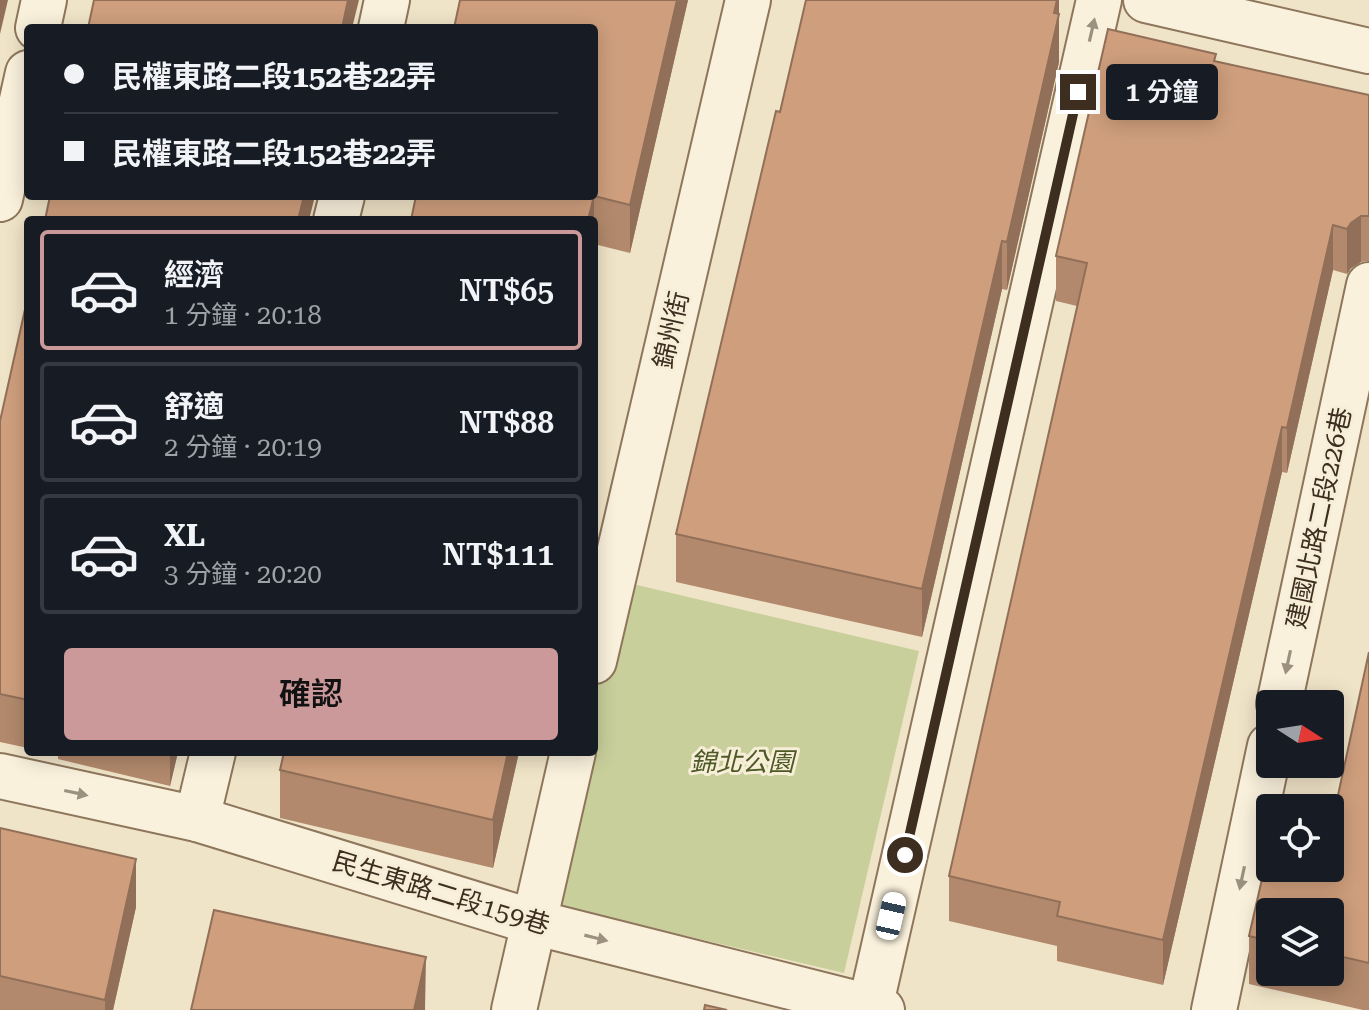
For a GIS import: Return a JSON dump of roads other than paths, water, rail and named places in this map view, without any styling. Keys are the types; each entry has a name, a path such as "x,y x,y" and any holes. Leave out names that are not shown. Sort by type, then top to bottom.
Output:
{"street":[{"path":"39,24 44,0"},
{"path":"382,24 387,0"},
{"name":"錦州街","path":"598,644 748,0"},
{"path":"876,1009 1099,0"},
{"path":"1146,0 1369,51"},
{"path":"0,199 24,91"},
{"name":"建國北路二段226巷","path":"1282,690 1369,285"},
{"path":"197,819 212,756"},
{"path":"514,1010 572,756"},
{"name":"民生東路二段159巷","path":"0,776 197,819 533,922 876,1009"},
{"path":"1214,1010 1263,778"}],"park label":[{"name":"錦北公園","path":"742,762"}]}
